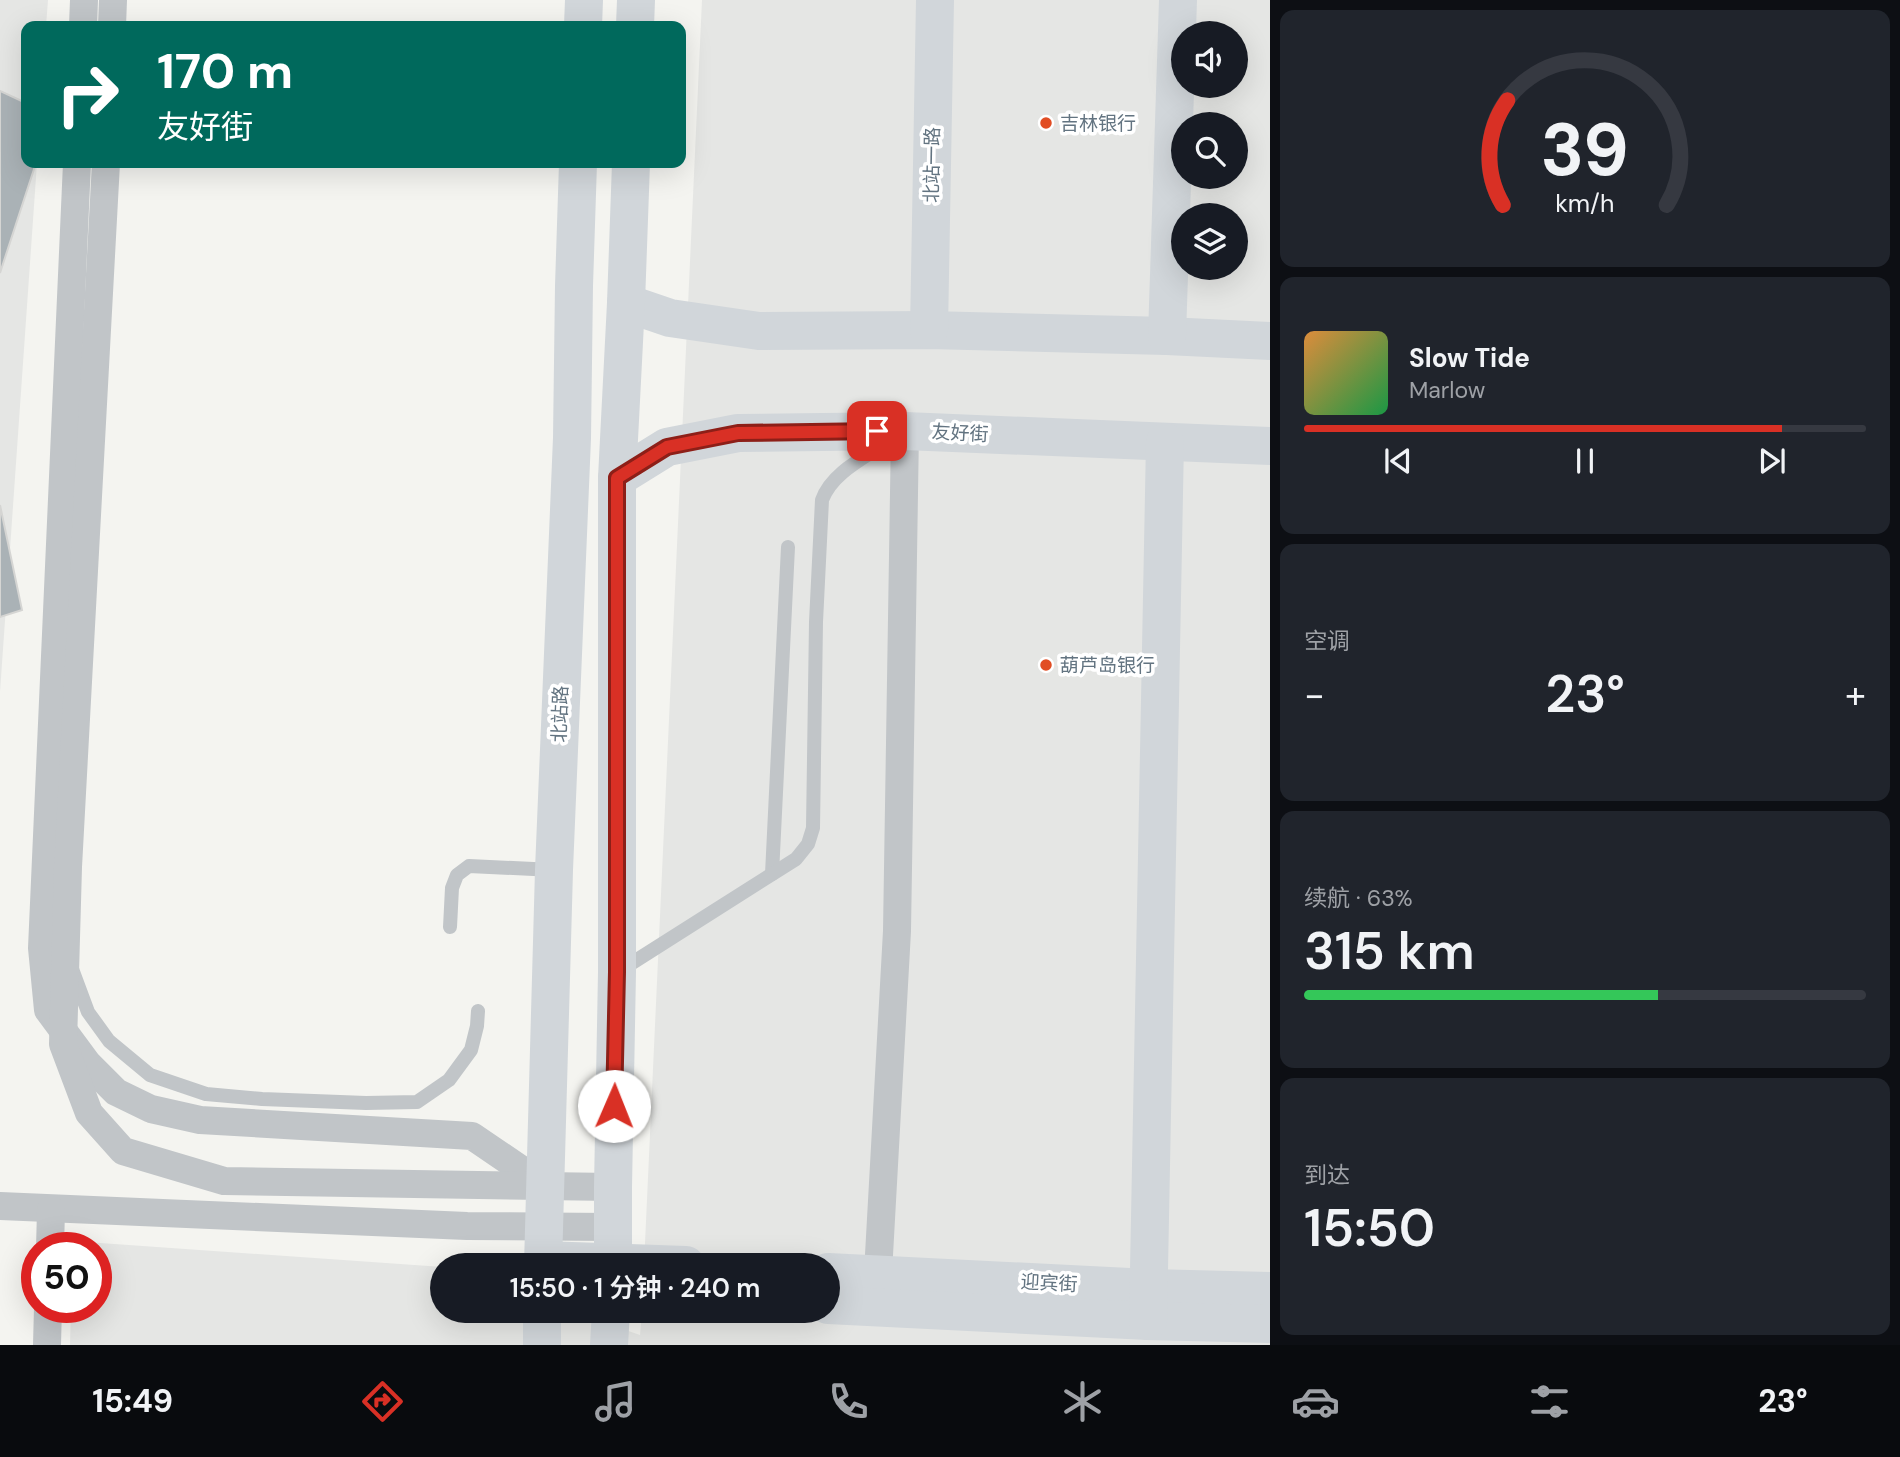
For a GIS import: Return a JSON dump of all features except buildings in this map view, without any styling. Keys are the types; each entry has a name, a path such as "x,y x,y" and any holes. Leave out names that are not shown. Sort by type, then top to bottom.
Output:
{"main road":[{"path":"583,21 584,0"},
{"path":"635,21 636,0"},
{"name":"北站一路","path":"929,330 935,0"},
{"path":"1167,336 1178,0"},
{"name":"北站路","path":"543,1251 554,870 572,438 578,168"},
{"path":"543,1251 613,1251 617,972 617,478 631,168"},
{"path":"626,303 670,318 759,331 929,330 1270,341"},
{"name":"友好街","path":"617,478 667,447 738,433 905,431 1270,446"},
{"path":"1149,1305 1165,442"},
{"name":"迎宾街","path":"840,1277 877,1291 1149,1305 1270,1324"},
{"name":"迎宾街","path":"840,1302 877,1291"},
{"name":"迎宾街","path":"1149,1305 1270,1291"},
{"path":"542,1323 542,1345"},
{"path":"608,1345 610,1323"}],"street":[{"path":"83,21 84,0"},
{"path":"111,21 113,0"},
{"path":"77,168 41,948 48,1010 89,1064 116,1092 150,1109 200,1120 472,1136 544,1185"},
{"path":"106,168 68,867 63,1044 89,1113 123,1151 224,1181 613,1186"},
{"path":"877,1291 897,931 905,431"},
{"path":"0,1206 467,1226 543,1251"},
{"path":"50,1232 51,1210"},
{"path":"47,1345 48,1323"}],"lane":[{"path":"617,972 796,859 808,845 813,828 816,622 822,500 825,491 847,470 905,431"},
{"path":"772,874 788,547"},
{"path":"450,927 452,888 457,875 469,866 554,870"},
{"path":"66,952 88,1012 109,1041 150,1075 206,1094 366,1103 417,1102 449,1080 471,1050 478,1011"}],"shaded area":[{"path":"0,0 48,0 46,21 21,21 21,168 37,168 0,692"},
{"path":"702,0 1270,0 1270,1345 70,1345 71,1323 112,1323 112,1244 430,1266 430,1323 606,1323 640,1335 641,1323 840,1323 840,1253 645,1253"}],"place":[{"name":"吉林银行","path":"1046,123"},
{"name":"葫芦岛银行","path":"1046,665"}],"route":[{"path":"614,1106 617,972 617,478 667,447 738,433 877,431"}]}
